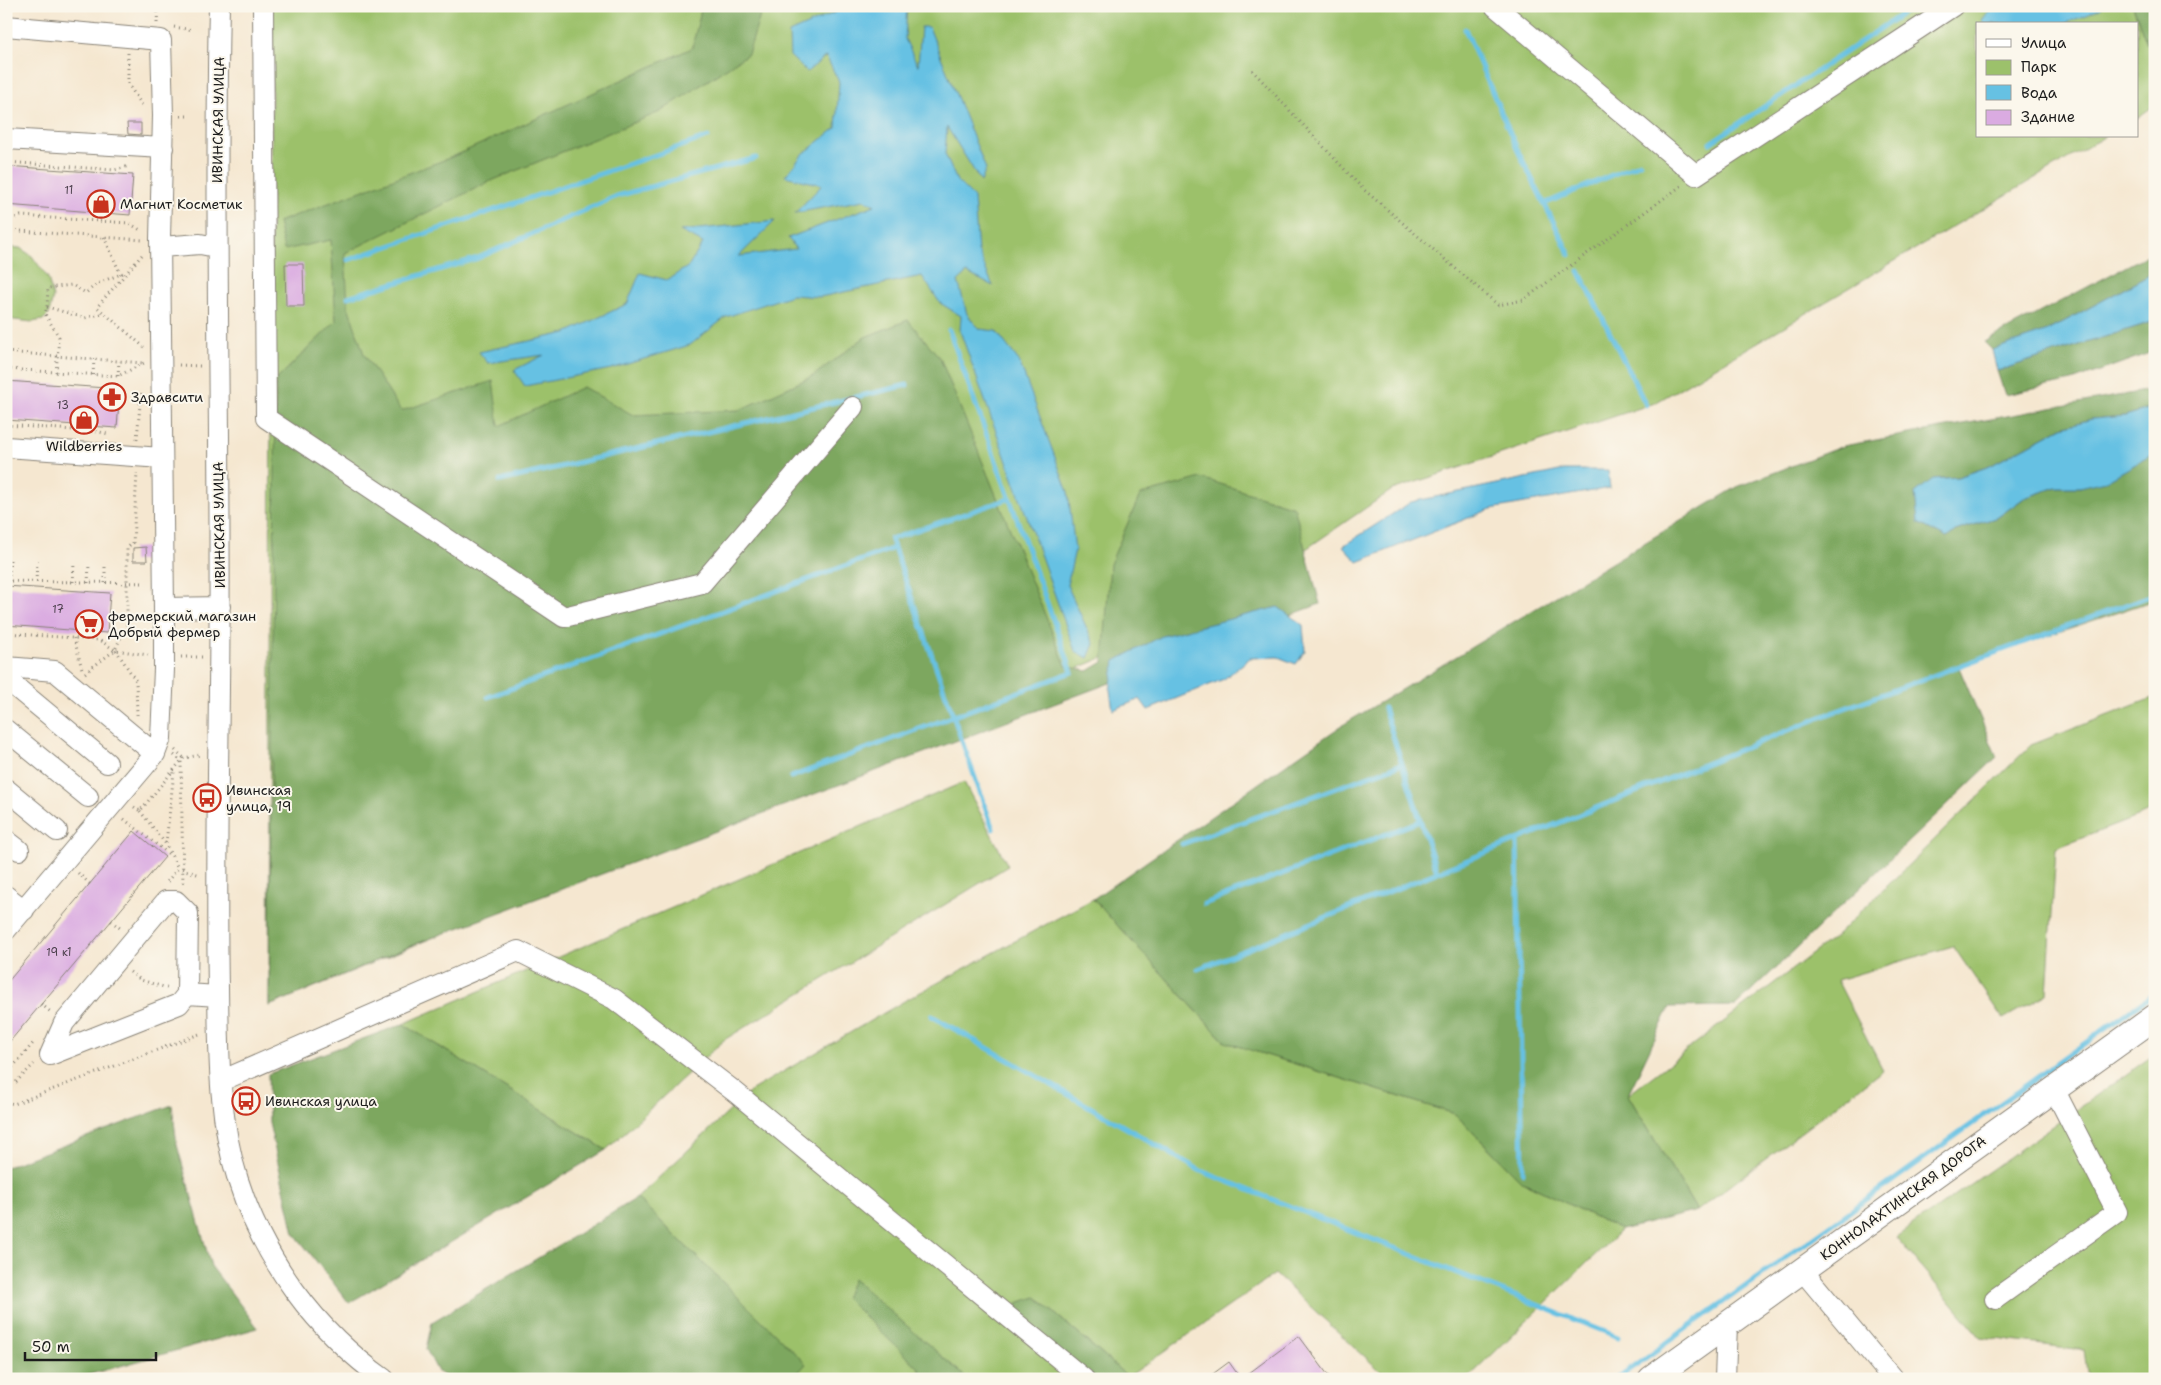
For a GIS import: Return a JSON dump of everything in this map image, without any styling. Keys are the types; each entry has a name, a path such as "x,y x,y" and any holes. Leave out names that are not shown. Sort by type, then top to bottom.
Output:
{"main road":[{"name":"КОННОЛАХТИНСКАЯ ДОРОГА","path":"1651,1379 2155,1017"}],"street":[{"name":"ИВИНСКАЯ УЛИЦА","path":"219,6 216,246 220,607 217,925 218,1039 222,1104 237,1177 254,1223 279,1268 320,1322 343,1345 384,1379"},
{"path":"262,6 266,418 564,617 702,583 853,407"},
{"path":"1495,6 1696,175 1953,6"},
{"path":"6,26 161,40 163,148 151,251 162,458 164,608 161,738 155,754 6,930"},
{"path":"6,139 163,148"},
{"path":"151,251 200,244 216,246"},
{"path":"6,447 162,458"},
{"path":"164,608 220,607"},
{"path":"6,667 55,672 155,754"},
{"path":"6,679 107,763"},
{"path":"6,730 88,797"},
{"path":"6,789 57,831"},
{"path":"6,896 24,910"},
{"path":"166,901 176,901 183,906 188,913 187,994 179,1004 50,1055 64,1023 166,901"},
{"path":"221,1081 518,951 614,999 735,1092 1084,1379"},
{"path":"187,994 218,996"},
{"path":"1995,1298 2117,1212 2054,1089"},
{"path":"1802,1270 1894,1379"},
{"path":"1725,1379 1727,1324"}],"path":[{"path":"1252,70 1362,188 1498,305 1523,300 1696,175"},
{"path":"6,162 114,170"},
{"path":"6,221 21,216 129,223 144,232"},
{"path":"144,222 144,232 151,251"},
{"path":"6,230 104,237 151,251"},
{"path":"104,237 122,276"},
{"path":"144,347 97,307 122,276 151,251"},
{"path":"56,372 59,337 45,314 48,288 72,286 86,292 98,283 122,276"},
{"path":"47,307 85,318 104,313"},
{"path":"143,372 144,338"},
{"path":"6,352 144,363"},
{"path":"93,375 94,359"},
{"path":"118,376 119,361"},
{"path":"6,369 118,376 144,363"},
{"path":"80,677 115,650 127,624 127,548 133,543 138,456 137,443 142,390"},
{"path":"6,425 100,432"},
{"path":"10,560 8,581 163,582"},
{"path":"36,582 37,561"},
{"path":"73,582 74,563"},
{"path":"88,583 89,564"},
{"path":"105,564 105,583"},
{"path":"6,633 99,640 115,650 136,681 137,719"},
{"path":"74,638 84,674"},
{"path":"183,906 181,761 184,758 207,754"},
{"path":"166,843 175,770"},
{"path":"120,815 172,857"},
{"path":"178,868 208,878"},
{"path":"75,871 90,884"},
{"path":"115,961 141,980 187,994"},
{"path":"6,1102 14,1104 202,1033"},
{"path":"6,1082 16,1082 40,1058 50,1055"}],"green space":[{"path":"272,6 2133,6 2147,44 2155,36 2155,105 2138,117 2138,22 1976,22 1976,138 2103,138 1655,403 1392,490 1217,610 269,1006"},
{"path":"702,6 763,6 748,54 660,112 491,181 345,253 348,306 364,354 401,411 493,381 499,426 583,387 633,415 739,410 813,376 865,337 908,320 940,358 1066,666 1088,671 1103,662 1110,564 1140,495 1201,478 1294,507 1320,604 413,945 269,1006 276,380 336,321 331,240 284,250 278,222 452,157 692,48"},
{"path":"2133,6 2155,6 2155,36 2147,44"},
{"path":"6,247 20,248 32,256 48,278 53,297 49,314 43,320 32,322 6,319"},
{"path":"2155,251 2155,272 2045,332 1992,350 1984,342"},
{"path":"2155,321 2155,351 2072,381 2005,395 1997,371"},
{"path":"2155,389 2155,407 2125,416 2092,419 2062,427 1990,466 1958,477 1933,479 1947,538 1955,531 1998,517 2024,498 2056,487 2080,487 2155,453 2155,600 1958,665 1997,757 1736,1006 1670,1007 1628,1095 1697,1211 1621,1230 1521,1181 1455,1114 1225,1042 1093,899 1341,726 1737,487 1843,446"},
{"path":"2155,697 2155,810 2056,848 2047,994 2003,1019 1953,946 1837,980 1883,1070 1697,1211 1628,1095 1837,935 2031,745"},
{"path":"964,782 1008,866 724,1040 606,1150 403,1024"},
{"path":"1093,899 1225,1042 1455,1114 1521,1181 1621,1230 1467,1379 1389,1379 1275,1274 1128,1377 1036,1297 1072,1379 968,1379 853,1280 918,1367 924,1379 792,1379 805,1364 637,1198 752,1090 906,1000"},
{"path":"403,1024 606,1150 349,1303 294,1233 269,1123 268,1074"},
{"path":"2155,1054 2155,1379 2088,1379 2084,1350 1980,1337 1896,1237"},
{"path":"172,1105 177,1145 211,1266 258,1328 73,1379 6,1379 6,1167"},
{"path":"637,1198 806,1364 792,1379 451,1379 438,1372 426,1349 432,1322"},
{"path":"853,1279 968,1379 924,1379 918,1367 845,1298"},
{"path":"1036,1297 1128,1377 1125,1379 1072,1379 1019,1333 1017,1303"}],"water":[{"path":"849,6 863,6 868,11 871,6 907,6 905,39 918,66 921,27 929,27 986,169 981,182 947,127 945,154 957,181 974,198 978,251 993,286 967,273 958,281 967,314 979,329 996,331 1019,361 1068,492 1075,550 1067,585 1094,644 1088,658 1075,651 960,331 961,316 940,303 922,276 820,297 792,295 726,317 690,345 611,369 525,386 514,370 544,355 488,363 479,352 566,333 627,304 640,273 667,280 689,266 703,243 680,231 775,221 739,256 796,249 788,238 875,205 864,200 795,213 822,185 785,176 803,154 836,128 839,82 826,56 807,72 790,56 789,33"},
{"path":"1993,6 2101,6 2100,9 2069,22 1984,22 1982,20"},
{"path":"2155,272 2155,321 1997,371 1992,350 2045,332"},
{"path":"2155,407 2155,453 2106,481 2080,487 2056,487 2024,498 1998,517 1955,531 1947,538 1918,523 1915,493 1933,479 1958,477 1990,466 2062,427 2092,419 2125,416"},
{"path":"1564,470 1608,470 1610,488 1491,509 1358,562 1343,546 1411,502"},
{"path":"1278,607 1303,625 1305,651 1296,664 1278,657 1250,658 1224,679 1148,710 1140,699 1113,710 1110,690 1115,661 1162,636"}],"building":[{"path":"127,123 141,123 141,135 128,134"},
{"path":"6,166 133,175 130,215 6,205"},
{"path":"285,264 303,264 304,306 286,306"},
{"path":"6,381 120,389 117,428 6,420"},
{"path":"146,547 147,561 133,561 133,548"},
{"path":"6,586 110,593 107,633 6,625"},
{"path":"134,831 165,857 6,1046 6,984"},
{"path":"1299,1336 1331,1379 1241,1379"},
{"path":"1229,1362 1241,1379 1206,1379"}],"waterway":[{"path":"1710,143 1914,6"},
{"path":"1465,29 1518,151 1570,255"},
{"path":"348,260 708,137"},
{"path":"348,297 478,258 617,196 756,158"},
{"path":"1544,204 1640,163"},
{"path":"1579,271 1646,405"},
{"path":"791,777 1072,672 949,330"},
{"path":"500,481 907,385"},
{"path":"993,829 891,539 1008,499"},
{"path":"488,697 894,548"},
{"path":"1198,969 1826,715 2155,594"},
{"path":"1384,708 1437,872"},
{"path":"1182,844 1402,764"},
{"path":"1204,904 1420,821"},
{"path":"1517,840 1523,1173"},
{"path":"1616,1379 2155,993"},
{"path":"932,1016 1201,1171 1618,1337"}],"place":[{"name":"Магнит Косметик","path":"101,204"},
{"name":"Здравсити","path":"112,397"},
{"name":"Wildberries","path":"84,420"},
{"name":"фермерский магазин Добрый фермер","path":"89,624"},
{"name":"Ивинская улица, 19","path":"207,798"},
{"name":"Ивинская улица","path":"246,1101"}]}
